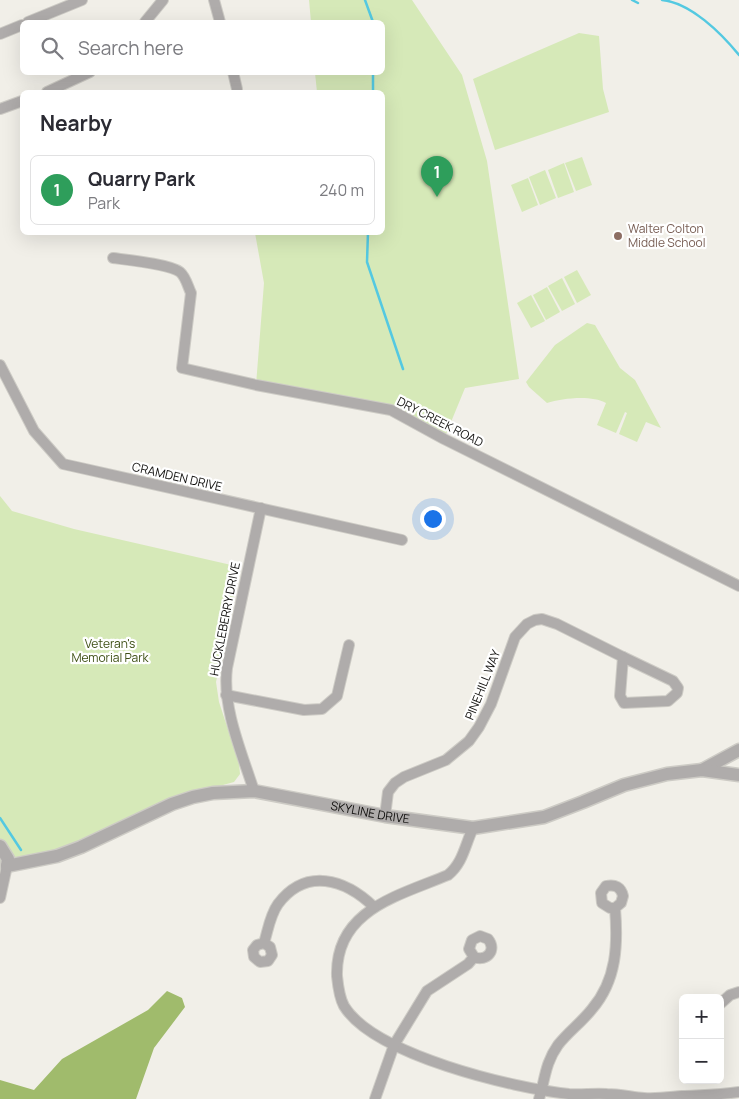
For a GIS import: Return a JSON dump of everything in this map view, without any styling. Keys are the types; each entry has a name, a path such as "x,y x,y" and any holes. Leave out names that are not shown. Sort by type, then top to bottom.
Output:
{"street":[{"path":"33,20 82,0"},
{"path":"147,20 163,0"},
{"path":"214,0 219,20"},
{"path":"0,34 20,26"},
{"path":"51,90 84,75"},
{"path":"234,75 237,89"},
{"path":"0,109 20,102"},
{"name":"DRY CREEK ROAD","path":"113,258 168,267 180,272 187,282 191,293 182,368 256,385 391,410 444,439 739,586"},
{"name":"CRAMDEN DRIVE","path":"0,365 34,430 63,464 402,540"},
{"name":"HUCKLEBERRY DRIVE","path":"254,792 226,695 225,682 261,508"},
{"name":"PINEHILL WAY","path":"385,816 388,792 395,783 409,774 446,760 469,741 480,727 491,704 515,638 527,624 542,619 557,624 623,657 673,682 678,688 677,693 668,701 624,704 620,696 623,657"},
{"path":"226,695 304,710 322,709 337,696 349,645"},
{"path":"702,770 739,752"},
{"path":"722,772 739,752"},
{"name":"SKYLINE DRIVE","path":"3,863 57,856 81,847 172,804 213,793 254,792 385,816 473,828 544,817 637,780 667,774 702,770 739,775"},
{"path":"473,828 460,863 455,869 448,875 374,907 354,924 341,945 337,958 338,990 344,1005 356,1020 372,1034 420,1056 476,1076 540,1094 607,1094 646,1098 739,1092"},
{"path":"0,846 8,859 3,863 0,898"},
{"path":"264,944 269,923 278,905 294,888 309,881 340,883 362,895 374,907"},
{"path":"540,1094 545,1070 558,1046 606,991 615,953 615,908"},
{"path":"375,1099 394,1045 427,991 468,964 474,957"},
{"path":"724,1000 730,995 739,992"}],"green space":[{"path":"309,0 412,0 462,75 487,161 519,379 465,388 444,439 391,410 256,385 264,283 255,235 385,235 385,90 317,90 315,75 385,75 385,20 311,20"},
{"path":"579,33 599,36 603,89 609,112 495,150 473,79"},
{"path":"582,157 592,185 576,191 565,163"},
{"path":"564,163 574,192 558,198 548,170"},
{"path":"545,170 556,198 540,205 529,177"},
{"path":"528,178 538,205 522,212 511,185"},
{"path":"577,270 591,295 577,303 564,277"},
{"path":"562,278 575,304 562,311 548,286"},
{"path":"547,287 560,312 546,320 533,295"},
{"path":"531,295 545,321 531,328 517,303"},
{"path":"587,323 595,325 620,368 635,380 661,428 646,422 637,442 619,434 627,413 625,412 616,433 597,425 606,403 600,400 577,398 547,403 526,382 555,345"},
{"name":"Veteran's Memorial Park","path":"0,496 12,511 74,529 240,567 216,682 219,702 239,763 240,774 234,782 212,788 70,847 33,856 0,879"},
{"path":"167,991 182,998 185,1007 154,1048 136,1099 0,1099 0,1080 34,1090 62,1059 148,1010"}],"waterway":[{"path":"365,0 372,20"},
{"path":"632,0 638,3"},
{"path":"662,0 684,7 705,20 739,55"},
{"path":"373,75 373,90"},
{"path":"368,235 367,262 403,369"},
{"path":"0,818 21,850"}],"place":[{"name":"Quarry Park","path":"437,197"},
{"name":"Walter Colton Middle School","path":"618,236"}]}
